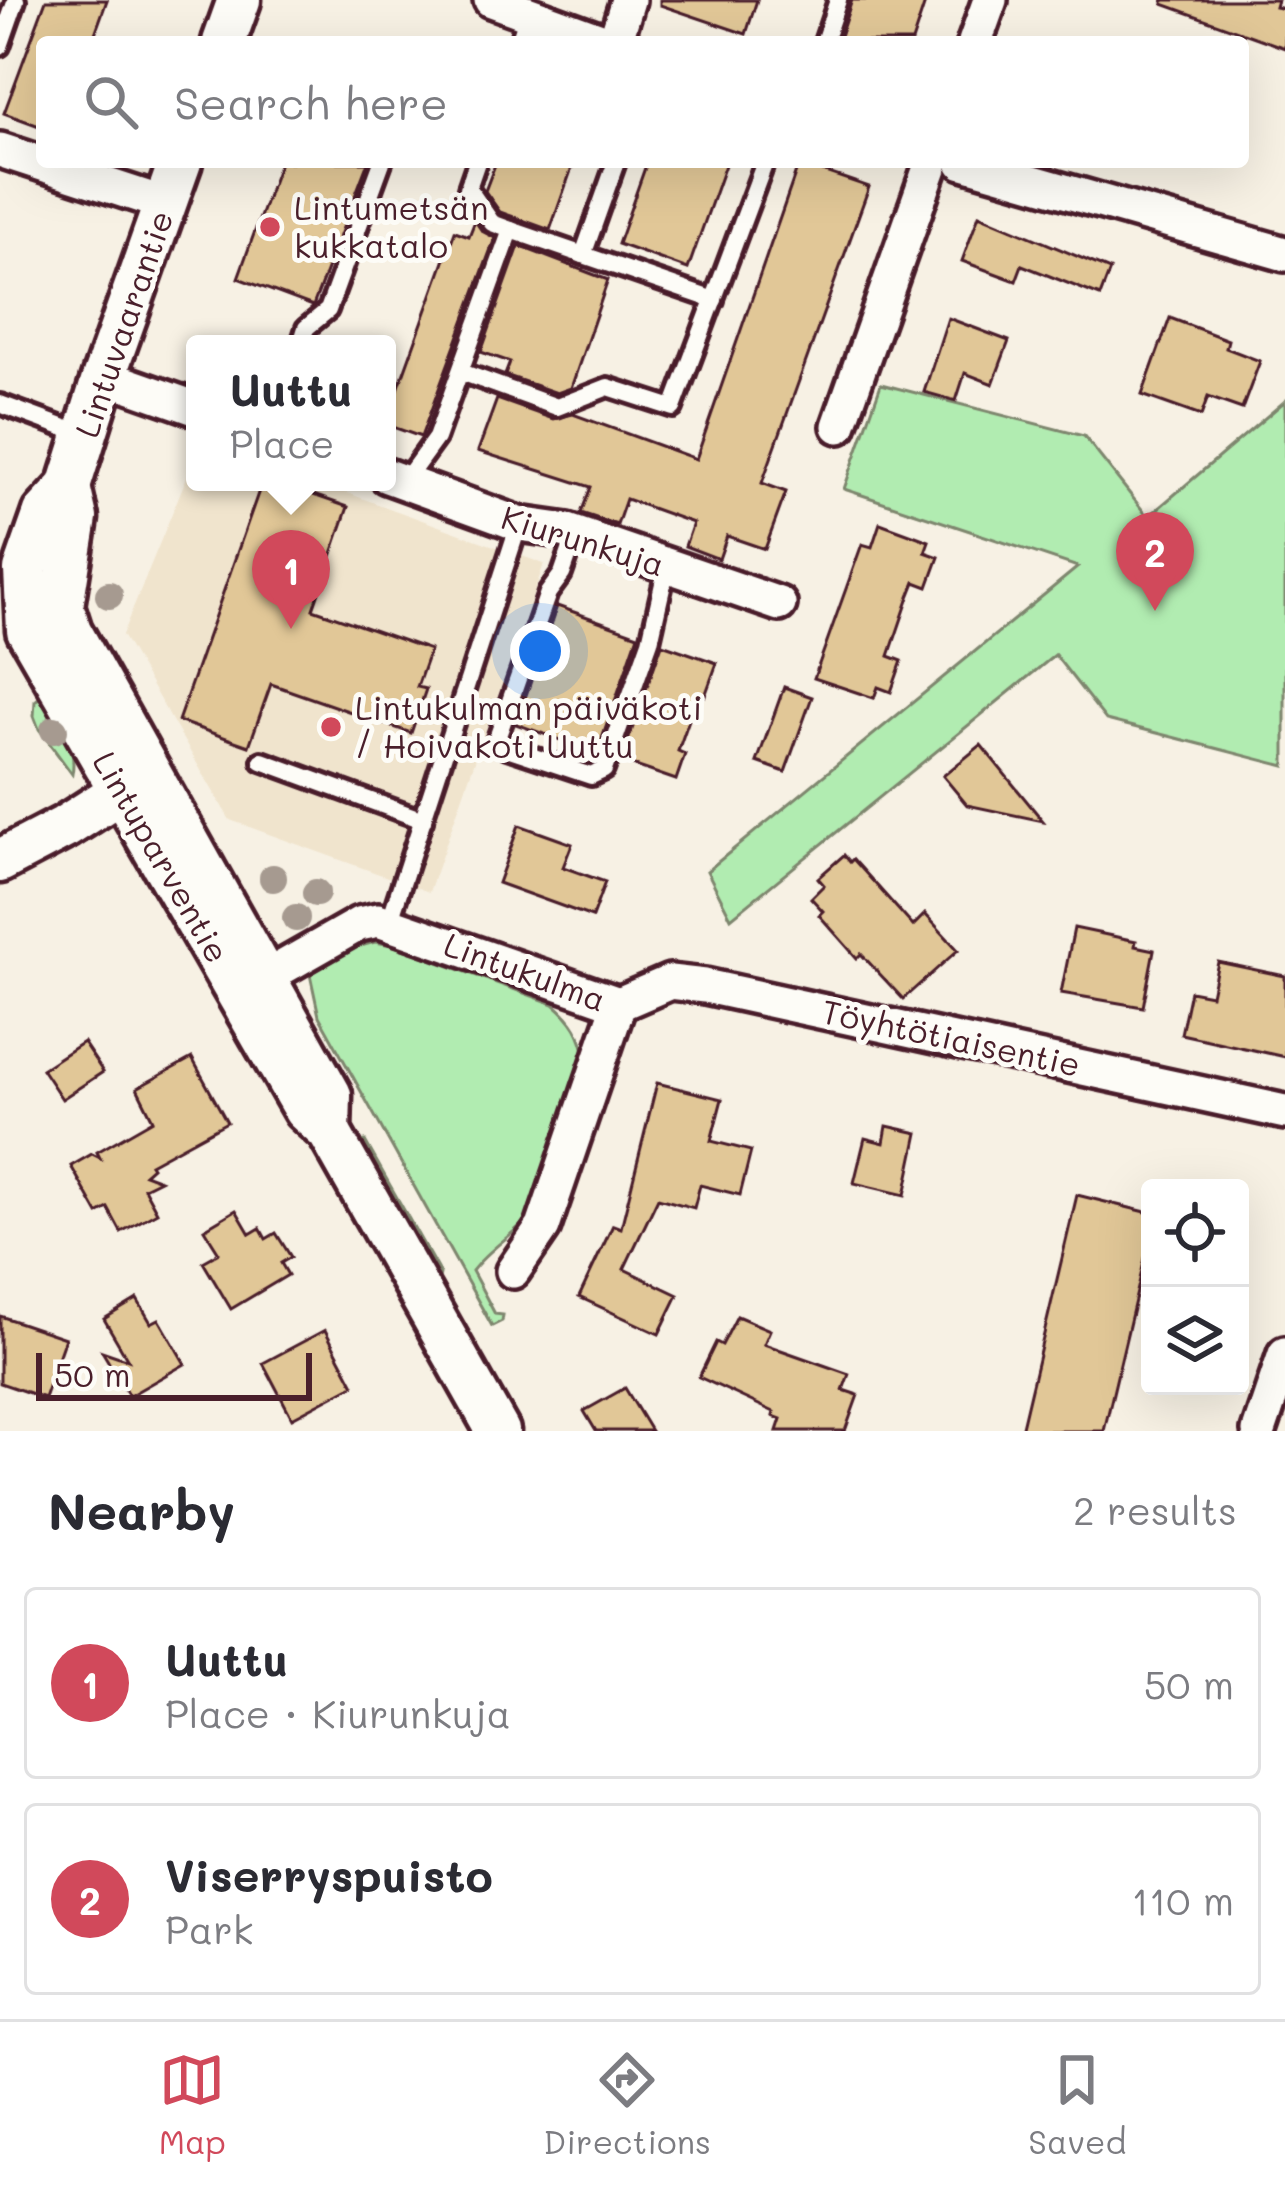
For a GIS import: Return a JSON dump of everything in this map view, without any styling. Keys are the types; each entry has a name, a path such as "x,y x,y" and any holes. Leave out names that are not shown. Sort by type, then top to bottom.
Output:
{"street":[{"path":"226,36 239,0"},
{"path":"491,0 524,28 573,36"},
{"path":"613,36 628,0"},
{"path":"977,36 990,0"},
{"path":"0,149 36,161"},
{"path":"57,168 165,204"},
{"name":"Lintuvaarantie","path":"12,573 45,513 69,488 178,168"},
{"path":"839,426 930,168"},
{"path":"984,168 1285,254"},
{"path":"104,376 186,405"},
{"name":"Kiurunkuja","path":"396,479 519,524 576,534 779,604"},
{"name":"Lintuvaarantie","path":"62,606 76,518 69,488"},
{"path":"12,573 62,606"},
{"name":"Lintuparventie","path":"12,573 14,628 135,782"},
{"path":"14,628 62,606"},
{"name":"Lintuparventie","path":"62,606 135,782 253,985 330,1095 329,1132 498,1431"},
{"path":"0,861 135,782"},
{"path":"253,985 358,924 389,923"},
{"name":"Lintukulma","path":"389,923 619,1004 543,1228 514,1271"},
{"name":"Töyhtötiaisentie","path":"619,1004 670,982 705,986 1285,1112"},
{"path":"1259,1431 1285,1354"}],"lane":[{"path":"0,46 16,0"},
{"path":"826,36 838,0"},
{"path":"304,335 328,310 380,168"},
{"path":"475,168 468,188 492,223 714,300"},
{"path":"583,254 614,168"},
{"path":"461,372 557,406 608,387 673,408 763,168"},
{"path":"396,478 436,438 512,230"},
{"path":"0,404 85,436"},
{"path":"389,923 519,524"},
{"path":"576,534 562,574 548,593 496,744 591,776 604,770 650,641 667,566"},
{"path":"262,761 423,820"}],"shaded area":[{"name":"Lintukulman päiväkoti / Hoivakoti Uuttu","path":"186,479 186,491 342,491 544,564 429,892 230,820 122,635"}],"green space":[{"path":"881,384 1084,436 1148,517 1285,401 1285,766 1106,720 1055,655 731,918 707,871 1078,567 844,489"},
{"path":"40,697 69,743 72,774 39,729 34,716"},
{"path":"375,942 554,1004 572,1022 582,1042 586,1059 533,1213 472,1271 495,1314 503,1315 492,1326 319,1016 310,974"},
{"path":"365,1141 439,1278 435,1280 383,1196"}],"building":[{"path":"46,0 107,0 94,36 36,36 36,125 4,113"},
{"path":"660,0 757,0 746,34 660,5"},
{"path":"852,0 926,0 914,36 840,36"},
{"path":"1163,0 1277,0 1275,7 1285,9 1285,48 1163,4"},
{"path":"278,168 366,168 313,306 238,278"},
{"path":"494,168 572,168 550,230 500,212 485,191"},
{"path":"645,168 724,168 688,269 618,244"},
{"path":"797,168 814,168 869,187 762,483 786,492 765,549 727,536 719,559 685,546 693,523 626,499 617,525 581,513 591,487 478,451 497,399 553,419 573,414 696,459"},
{"path":"979,215 1110,270 1100,296 1022,265 1016,281 962,261"},
{"path":"475,221 495,238 421,437 396,428 396,395 455,231 469,236"},
{"path":"519,246 608,280 571,388 557,393 505,375 510,362 481,352"},
{"path":"948,318 1009,341 993,384 965,373 956,401 924,392"},
{"path":"1170,318 1228,340 1226,348 1260,361 1242,409 1208,397 1201,416 1142,395"},
{"path":"259,491 302,491 348,507 313,609 430,650 417,687 426,689 411,733 271,684 249,746 178,721"},
{"path":"880,523 929,541 925,552 939,557 928,587 915,582 909,597 889,656 902,661 891,692 878,687 874,698 814,678 862,544 872,547"},
{"path":"557,606 638,635 597,753 516,724"},
{"path":"662,644 717,663 705,696 698,694 678,751 685,754 676,780 621,761"},
{"path":"784,687 812,697 785,772 757,762"},
{"path":"981,745 1043,821 967,805 943,776"},
{"path":"519,825 572,844 563,867 605,882 592,917 498,883"},
{"path":"844,855 850,862 853,859 913,926 925,914 958,950 903,999 861,954 857,958 819,915 823,911 811,898 824,885 818,878"},
{"path":"1074,928 1136,941 1135,946 1154,950 1143,1007 1061,993"},
{"path":"1218,962 1285,976 1285,1057 1181,1034 1190,991 1211,995"},
{"path":"83,1042 103,1072 62,1099 42,1069"},
{"path":"192,1058 227,1122 150,1164 144,1174 160,1180 144,1188 157,1212 121,1232 108,1208 98,1214 71,1166 92,1154 100,1158 97,1152 153,1120 137,1088"},
{"path":"657,1083 722,1099 711,1141 751,1151 740,1195 700,1185 694,1208 658,1198 624,1269 678,1295 659,1334 579,1297 613,1225 621,1228"},
{"path":"887,1126 918,1133 905,1195 854,1183 865,1138 884,1143"},
{"path":"1077,1195 1141,1211 1141,1275 1104,1431 1021,1431"},
{"path":"236,1210 250,1234 260,1228 266,1239 276,1233 291,1257 281,1263 288,1275 231,1309 203,1262 219,1253 204,1229"},
{"path":"137,1299 151,1323 159,1319 185,1364 129,1396 102,1351 128,1360 104,1319"},
{"path":"0,1316 65,1338 44,1398 0,1383"},
{"path":"737,1316 770,1330 764,1344 849,1374 843,1390 858,1395 845,1431 777,1431 781,1419 774,1412 699,1377 716,1342 722,1345"},
{"path":"325,1330 354,1385 292,1418 263,1363"},
{"path":"625,1388 651,1431 596,1431 584,1411"}],"place":[{"name":"Lintumetsän kukkatalo","path":"270,227"},
{"name":"Viserryspuisto","path":"1155,611"},
{"name":"Uuttu","path":"291,629"},
{"name":"Lintukulman päiväkoti / Hoivakoti Uuttu","path":"331,727"}]}
